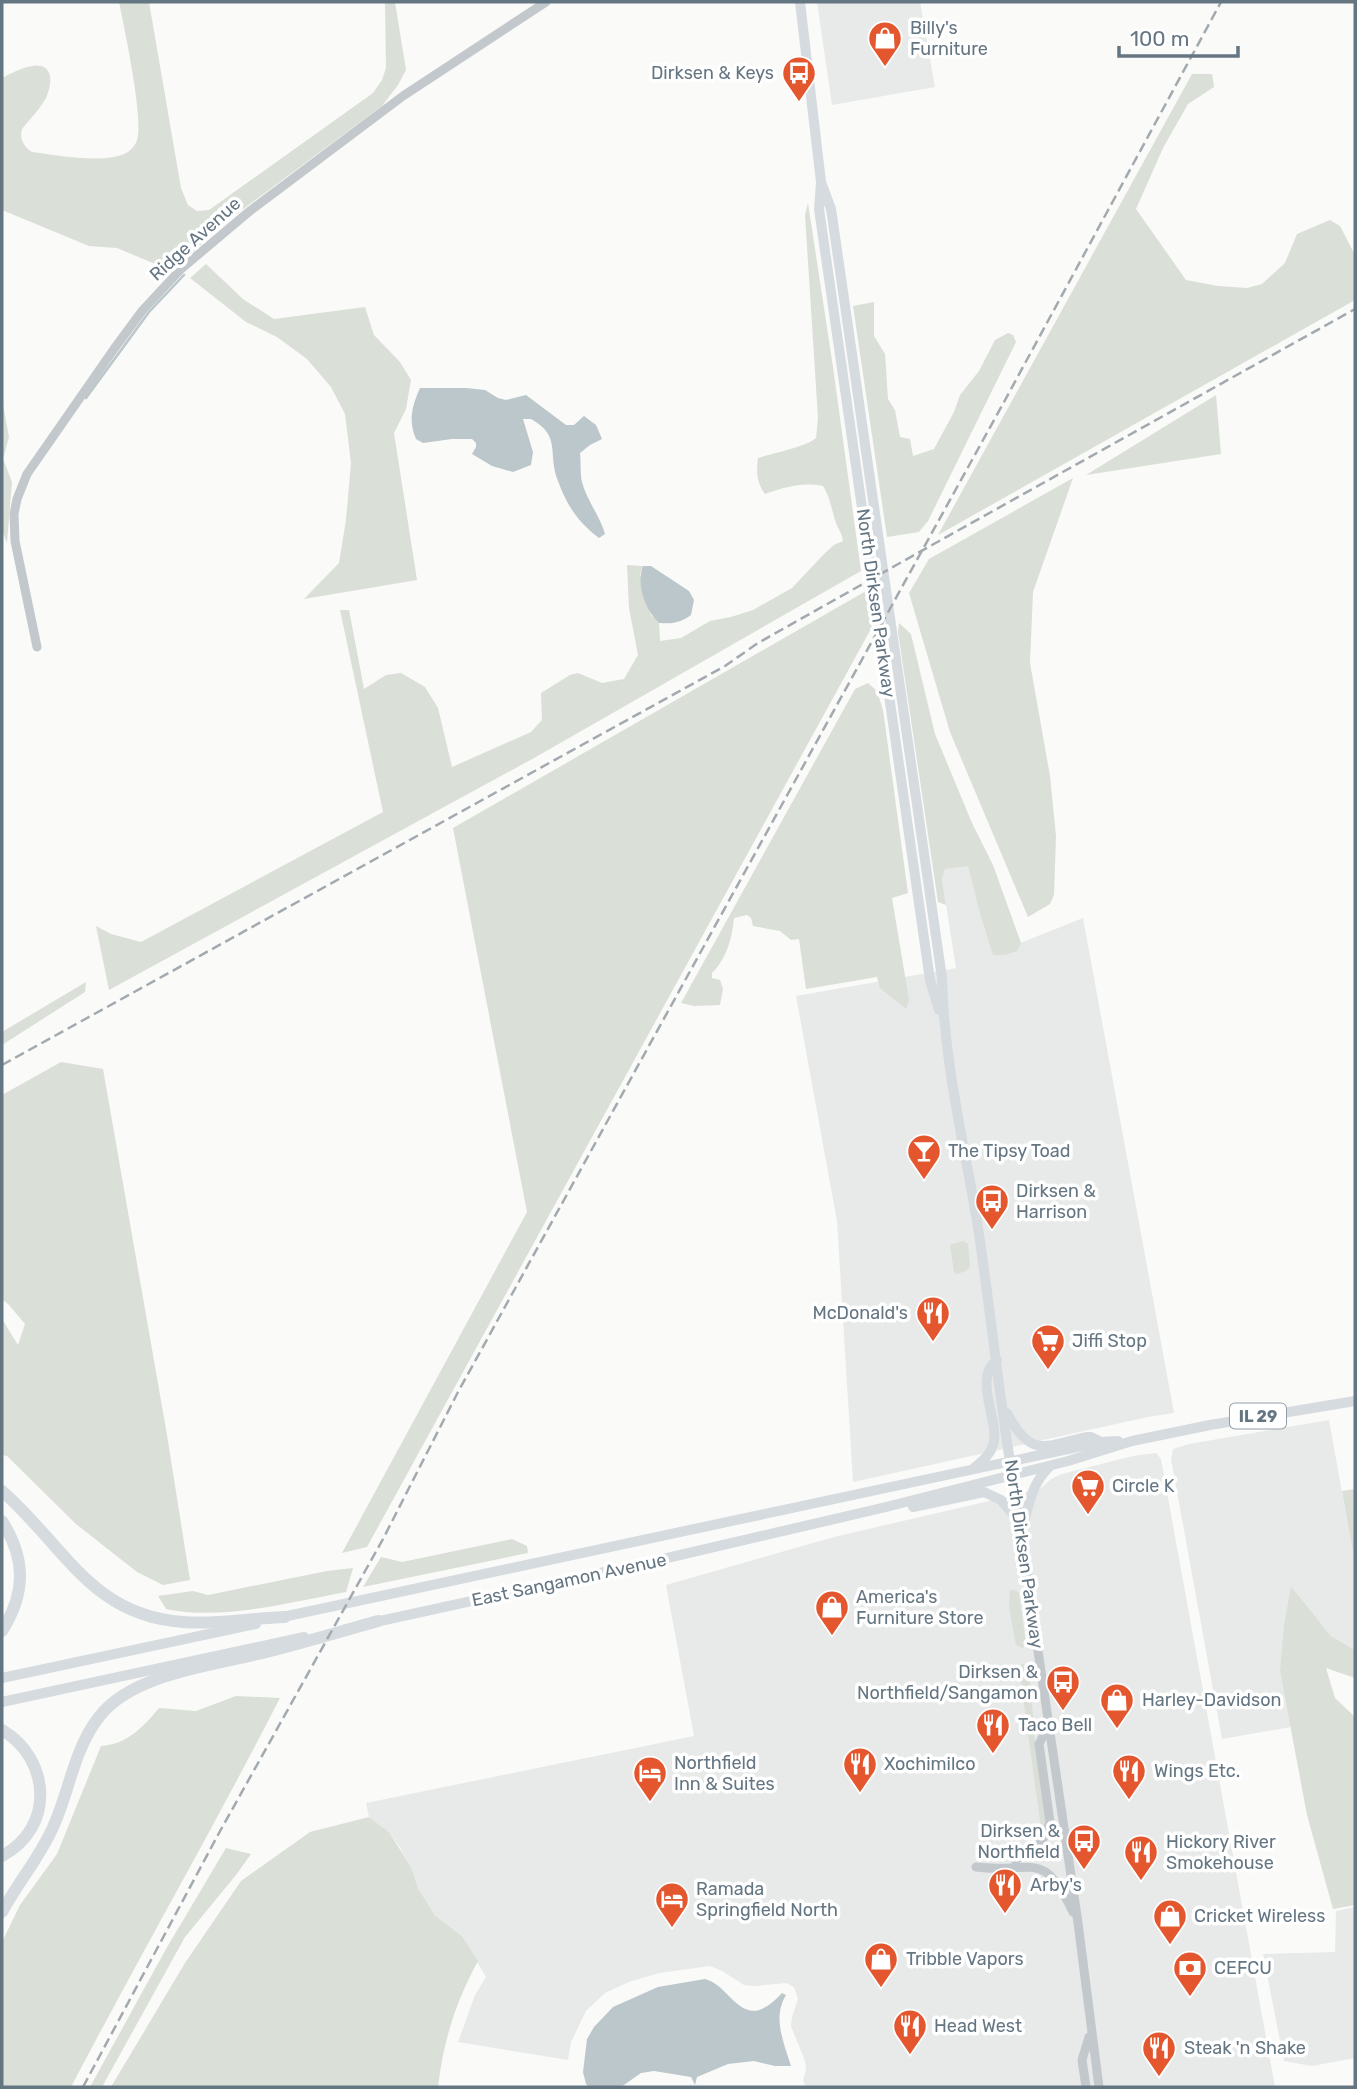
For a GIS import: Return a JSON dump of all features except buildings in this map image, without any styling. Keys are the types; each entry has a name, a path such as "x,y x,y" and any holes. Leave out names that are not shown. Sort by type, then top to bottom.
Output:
{"highway":[{"path":"2,1491 89,1583 124,1607 151,1618 187,1623 285,1617"},
{"path":"2,1521 15,1545 20,1580 15,1607 2,1631"},
{"path":"2,1912 48,1838 82,1744 108,1706 131,1690 155,1679 380,1621"},
{"path":"2,1730 13,1736 30,1756 40,1791 32,1827 16,1847 2,1856"}],"main road":[{"name":"North Dirksen Parkway","path":"800,2 821,182 819,209 930,980 943,1022"},
{"name":"North Dirksen Parkway","path":"821,182 831,209 942,978 943,1022 952,1087 976,1219 1012,1474"},
{"path":"972,1470 987,1456 995,1439 986,1378 992,1364 997,1360"},
{"name":"East Sangamon Avenue","path":"380,1621 886,1507 1050,1466 1132,1441 1355,1401"},
{"path":"1003,1404 1016,1431 1023,1439 1038,1447 1086,1437 1101,1442"},
{"name":"East Sangamon Avenue","path":"2,1678 1101,1442 1132,1441"},
{"path":"886,1507 915,1507 984,1492 1001,1500 1020,1526 1030,1504 1033,1487 1050,1466"},
{"path":"2,1702 271,1647"}],"street":[{"name":"Ridge Avenue","path":"37,647 15,541 14,514 17,499 27,474 142,311 181,269 260,204 411,91 546,2"},
{"name":"North Dirksen Parkway","path":"1012,1474 1078,1923 1098,2087"},
{"path":"1015,1860 1043,1841 1047,1835 1050,1822 1039,1744 1049,1725"},
{"path":"976,1867 995,1870 1030,1866 1045,1871 1059,1884 1078,1923"},
{"path":"1086,2087 1082,2060 1091,2032"}],"shaded area":[{"path":"119,2 149,2 181,188 188,205 197,211 209,210 373,93 386,68 385,2 395,2 406,70 382,106 227,221 172,271 117,248 89,246 2,210 2,78 21,69 36,66 42,66 50,76 46,98 22,129 23,142 32,152 81,158 108,158 128,152 136,143 136,94"},
{"path":"817,2 920,2 935,87 832,105"},
{"path":"1192,74 1212,74 1214,87 1188,104 1163,148 1136,209 1186,280 1247,288 1262,284 1285,263 1297,234 1330,220 1340,226 1355,255 1355,300 938,535"},
{"path":"808,203 861,571 534,758 109,990 96,926 111,934 141,942 383,812 340,610 349,610 364,689 386,675 401,673 425,687 438,708 452,767 531,732 542,720 541,693 570,675 578,673 602,683 624,679 638,655 629,608 627,565 643,566 640,574 651,615 659,623 660,641 681,638 710,621 753,610 792,588 825,553 843,541 823,486 794,486 765,494 757,473 758,458 797,447 816,438 818,418 805,215"},
{"path":"206,264 243,299 274,319 365,307 374,335 400,362 411,380 406,409 394,433 417,580 304,599 339,563 351,463 345,414 331,387 307,359 277,337 246,322 190,278"},
{"path":"874,302 874,336 885,354 888,399 895,410 900,437 910,439 913,456 934,449 960,395 979,371 995,340 1008,333 1013,335 1016,342 928,521 919,532 887,537 853,306"},
{"path":"420,388 485,390 506,400 526,395 566,425 574,425 584,416 596,425 602,439 580,453 581,475 584,489 605,534 599,538 579,520 569,506 555,471 550,439 541,425 531,419 523,419 533,452 531,465 513,472 492,466 472,454 476,443 472,439 423,443 416,439 412,414"},
{"path":"1216,395 1221,454 1086,475"},
{"path":"2,399 9,437 3,459 12,482 7,543 2,530"},
{"path":"1073,478 1033,592 1030,663 1050,776 1056,836 1054,895 1050,904 1028,917 950,732 909,593 929,559"},
{"path":"643,566 651,566 689,591 694,600 691,615 668,623 659,623 654,618 641,589"},
{"path":"866,591 872,627 367,1547 342,1553 527,1212 453,828"},
{"path":"899,623 911,634 935,734 972,823 993,865 1021,943 1017,951 993,955 968,866 945,869 942,880 946,905 938,902 898,632"},
{"path":"868,683 877,691 883,710 908,893 892,898 909,1000 906,1009 880,988 877,977 806,989 799,939 791,940 780,931 753,926 747,915 734,918 728,947 712,973 712,978 720,980 723,989 720,1005 694,1006 681,1003 855,689"},
{"path":"968,865 979,910 995,953 1083,918 1174,1413 853,1482 837,1221 796,996 956,968 942,880 945,869"},
{"path":"86,982 85,992 2,1045 2,1032"},
{"path":"61,1062 103,1069 190,1580 163,1585 137,1572 76,1524 7,1456 2,1455 2,1319 18,1345 25,1324 2,1299 2,1095"},
{"path":"963,1241 968,1244 970,1266 966,1271 957,1274 954,1272 950,1245"},
{"path":"1329,1420 1355,1564 1355,1650 1331,1636 1292,1587 1280,1671 1291,1727 1222,1739 1171,1459 1173,1449"},
{"path":"1156,1453 1161,1459 1275,2087 806,2087 803,2081 805,2061 791,2026 798,1999 794,1987 786,1983 744,1985 710,1966 659,1973 605,1993 586,2011 571,2042 568,2060 458,2042 475,1995 486,1977 462,1936 435,1917 399,1846 389,1832 369,1817 366,1803 694,1736 666,1585 834,1537 1040,1489 1062,1474"},
{"path":"1355,1489 1355,1564 1342,1491"},
{"path":"512,1539 527,1546 528,1553 363,1587 381,1557 402,1562"},
{"path":"353,1568 346,1592 256,1609 187,1612 166,1609 158,1596 193,1591 208,1595"},
{"path":"1291,1586 1331,1636 1355,1650 1355,1678 1326,1668 1335,1698 1355,1717 1355,1905 1333,1909 1307,1815 1280,1671"},
{"path":"1010,1590 1019,1593 1026,1644 1023,1648 1016,1645 1009,1607"},
{"path":"1022,1664 1029,1666 1035,1743 1046,1817 1042,1835 1019,1668"},
{"path":"236,1696 280,1698 71,2087 2,2087 2,1942 20,1905 57,1854 101,1746 127,1738 141,1728 159,1708 196,1711"},
{"path":"369,1817 389,1832 411,1867 418,1888 435,1916 462,1936 478,1961 452,2022 438,2087 111,2087 185,1963 241,1881 310,1832"},
{"path":"226,1848 251,1854 185,1937 102,2087 90,2087 166,1949"},
{"path":"1355,1907 1355,2058 1312,2066 1284,2061 1263,1954 1335,1952 1336,1911"},
{"path":"705,1979 715,1983 747,2010 757,2010 782,1993 786,1995 780,2022 791,2066 775,2066 754,2061 728,2064 697,2077 695,2085 691,2077 654,2071 641,2073 621,2087 589,2087 586,2084 583,2072 587,2039 594,2027 613,2007 658,1987"}],"waterway":[{"path":"86,398 149,312 184,275"}],"railway":[{"path":"83,2087 219,1833 383,1539 458,1392 1004,402 1221,2"},
{"path":"2,1065 725,666 758,643 1355,309"}],"place":[{"name":"Billy's Furniture","path":"885,68"},
{"name":"Dirksen & Keys","path":"799,103"},
{"name":"The Tipsy Toad","path":"924,1181"},
{"name":"Dirksen & Harrison","path":"992,1231"},
{"name":"McDonald's","path":"933,1343"},
{"name":"Jiffi Stop","path":"1048,1371"},
{"name":"Circle K","path":"1088,1516"},
{"name":"America's Furniture Store","path":"832,1637"},
{"name":"Dirksen & Northfield/Sangamon","path":"1063,1712"},
{"name":"Harley-Davidson","path":"1117,1730"},
{"name":"Taco Bell","path":"993,1755"},
{"name":"Xochimilco","path":"860,1794"},
{"name":"Wings Etc.","path":"1129,1801"},
{"name":"Northfield Inn & Suites","path":"650,1803"},
{"name":"Dirksen & Northfield","path":"1084,1871"},
{"name":"Hickory River Smokehouse","path":"1141,1882"},
{"name":"Arby's","path":"1005,1915"},
{"name":"Ramada Springfield North","path":"672,1929"},
{"name":"Cricket Wireless","path":"1170,1946"},
{"name":"Tribble Vapors","path":"881,1989"},
{"name":"CEFCU","path":"1190,1998"},
{"name":"Head West","path":"910,2056"},
{"name":"Steak 'n Shake","path":"1159,2078"}]}
